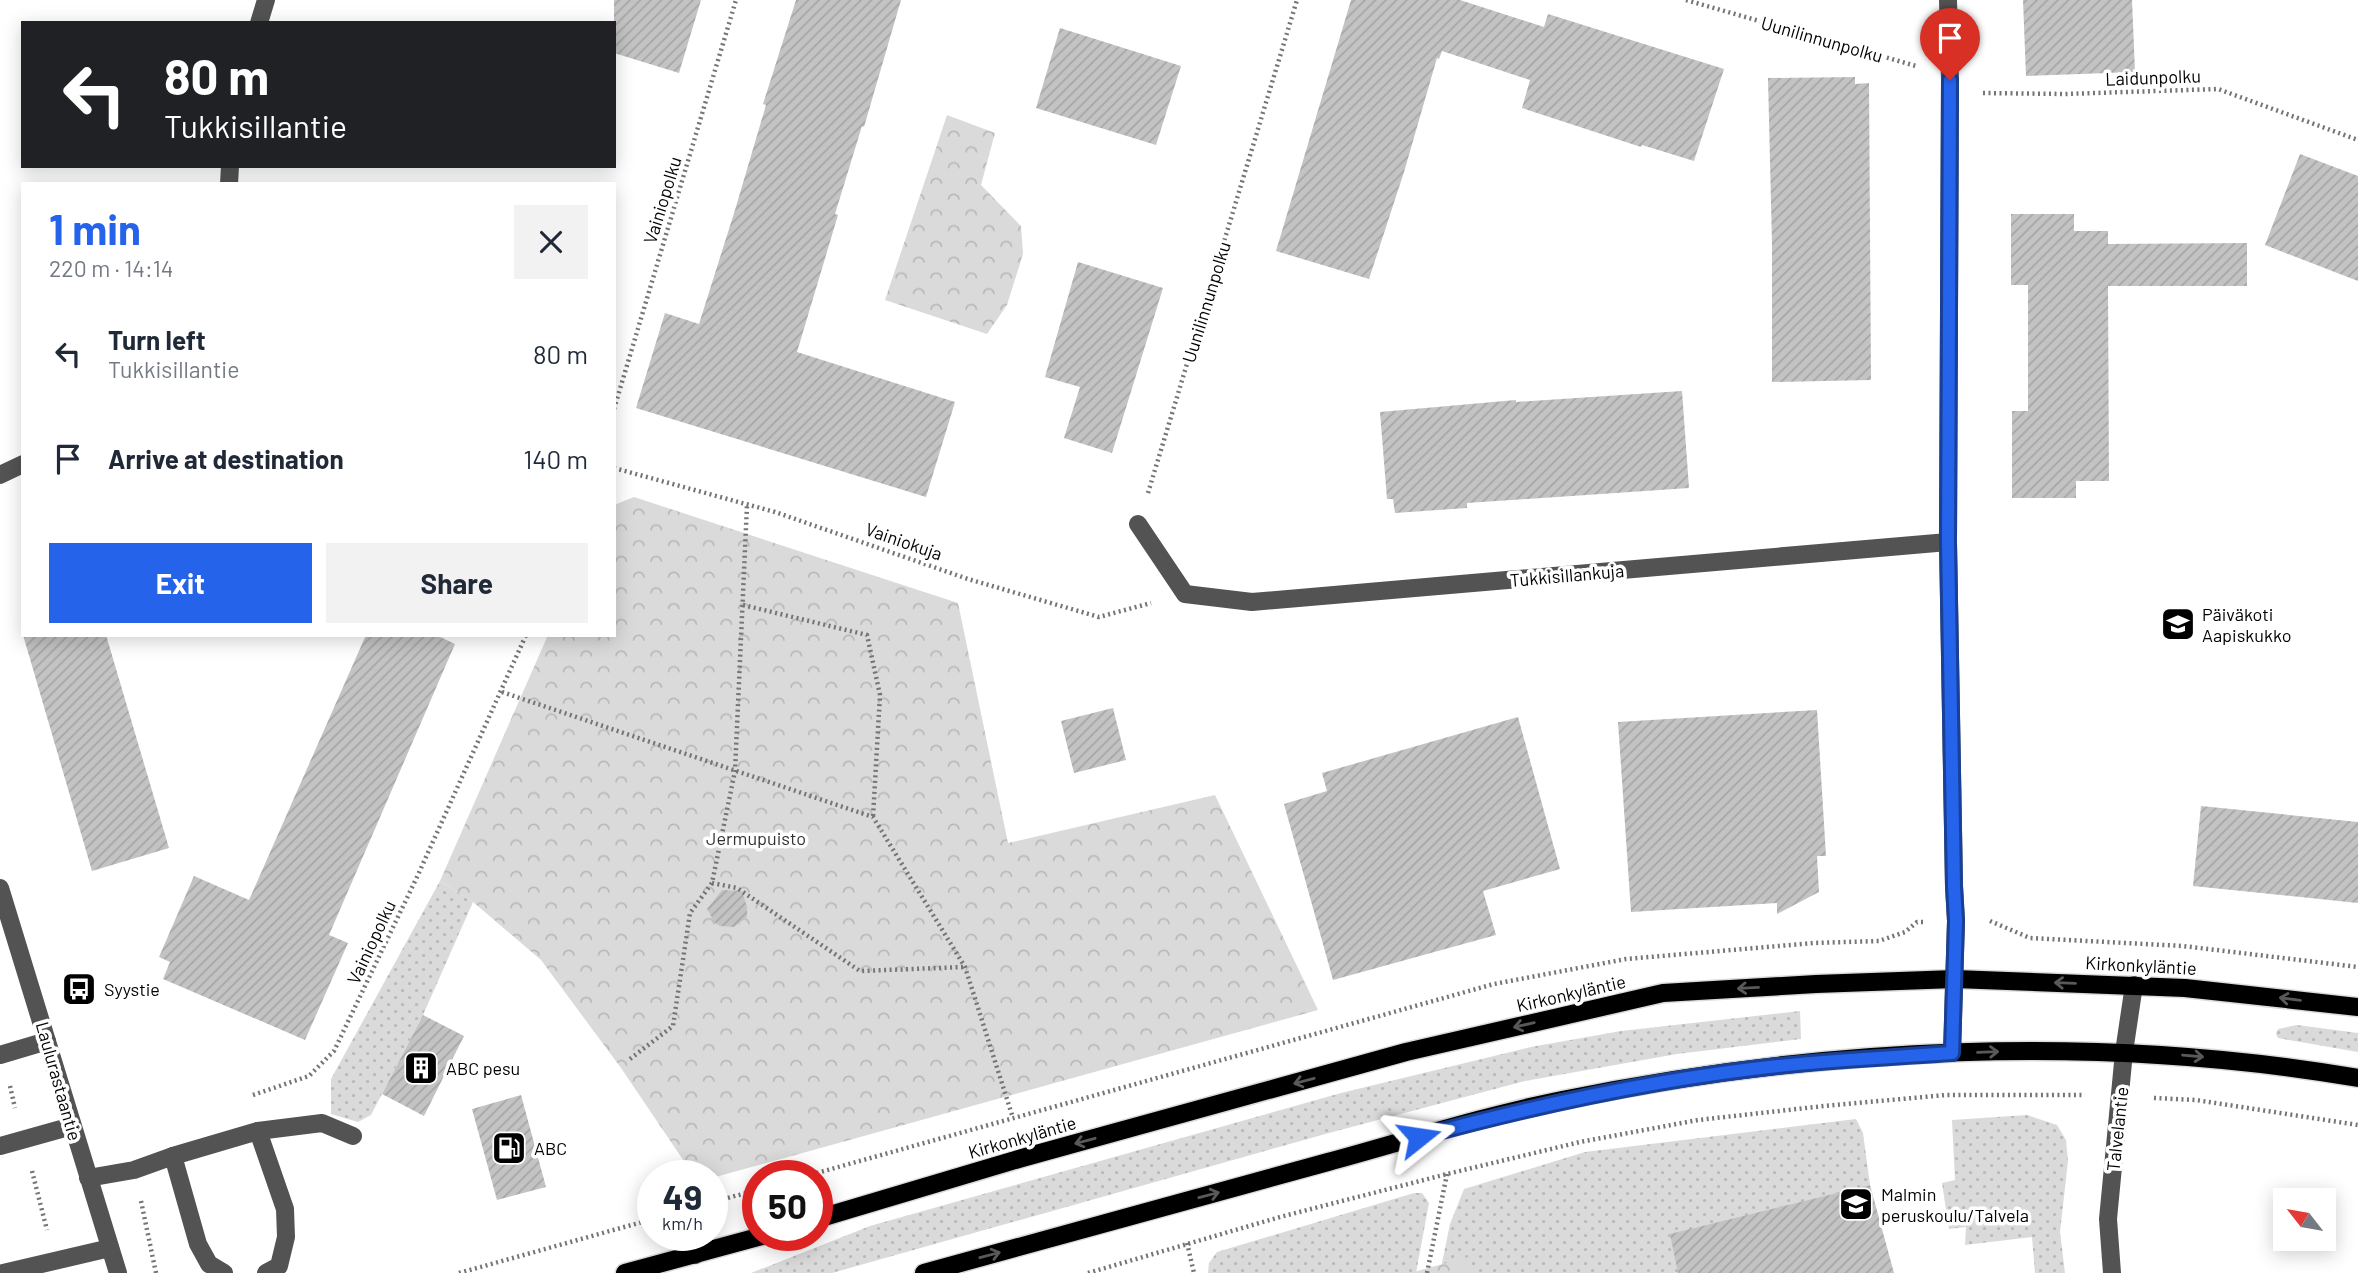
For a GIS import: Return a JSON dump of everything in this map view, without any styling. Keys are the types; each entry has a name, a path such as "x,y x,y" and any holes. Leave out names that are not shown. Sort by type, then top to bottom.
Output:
{"main road":[{"name":"Kirkonkyläntie","path":"833,1214 1022,1158 1406,1052 1663,993 1955,979 2185,988 2358,1007"},
{"path":"924,1273 1560,1101 1675,1080 1777,1066 1952,1053 2050,1050 2124,1052 2274,1064 2358,1078"},
{"path":"625,1273 742,1242"}],"street":[{"path":"260,21 266,0"},
{"path":"1948,0 1948,542 1956,921 1952,1053"},
{"path":"0,475 21,465"},
{"path":"1138,524 1185,594"},
{"name":"Tukkisillankuja","path":"1185,594 1252,603 1948,542"},
{"name":"Laulurastaantie","path":"0,888 118,1273"},
{"name":"Talvelantie","path":"2112,1273 2108,1219 2124,1052 2134,985"},
{"path":"0,1055 47,1041"},
{"path":"88,1178 134,1170 258,1131 322,1123 354,1136"},
{"path":"0,1146 72,1126"},
{"path":"258,1131 285,1209 286,1237 279,1266 265,1273"},
{"path":"173,1156 198,1244 209,1264 224,1273"},
{"path":"3,1273 110,1248"},
{"path":"694,1251 695,1255"}],"path":[{"name":"Vainiopolku","path":"616,402 736,0"},
{"name":"Uunilinnunpolku","path":"1138,524 1297,0"},
{"name":"Uunilinnunpolku","path":"1686,0 1918,67"},
{"name":"Laidunpolku","path":"1981,93 2065,94 2218,89 2358,140"},
{"name":"Vainiokuja","path":"616,469 747,505 968,579 1099,617 1185,594"},
{"path":"630,1059 673,1026 690,913 712,883 735,771 747,505"},
{"path":"743,605 867,635 880,695 873,817 965,967 1013,1118"},
{"name":"Vainiopolku","path":"243,1099 309,1076 334,1051 525,637"},
{"path":"502,692 873,817"},
{"path":"712,883 737,888 860,971 965,967"},
{"path":"1993,921 2029,938 2183,946 2358,967"},
{"path":"1822,1062 1824,1106"},
{"path":"1088,1273 1280,1217 1580,1142 1698,1121 1824,1106 1946,1095 2067,1095 2196,1100 2358,1125"},
{"path":"134,1170 156,1273"},
{"path":"1427,1273 1447,1174"},
{"path":"459,1273 637,1223"},
{"path":"1187,1243 1194,1273"}],"green space":[{"path":"947,115 995,133 981,185 1021,226 1023,254 1007,305 987,334 885,300"},
{"name":"Jermupuisto","path":"634,497 958,603 1008,843 1215,795 1318,1010 777,1160 742,1160 742,1170 728,1174 728,1160 683,1160 621,1068 541,960 473,902 440,881 547,637 616,637 616,504"},
{"path":"440,881 473,902 423,1015 371,1115 358,1122 331,1114 331,1079"},
{"path":"1800,1011 1801,1039 1677,1054 1525,1081 1329,1133 832,1273 751,1273 807,1251 833,1251 833,1241 870,1226 1341,1093 1531,1047 1621,1031"},
{"path":"2297,1025 2358,1033 2358,1052 2278,1038 2278,1029"},
{"path":"2027,1115 2057,1125 2066,1140 2068,1161 2060,1232 2065,1273 2035,1273 2032,1237 1965,1245 1966,1227 1949,1229 1942,1183 1955,1180 1952,1120"},
{"path":"1856,1119 1863,1133 1870,1185 1678,1273 1440,1273 1450,1224 1464,1189 1585,1152"},
{"path":"1414,1193 1422,1193 1429,1203 1416,1273 1208,1273 1209,1263 1217,1252"},
{"path":"1468,1257 1473,1273 1410,1273"}],"building":[{"path":"614,0 701,0 679,73 616,54"},
{"path":"796,0 901,0 835,214 838,215 797,352 955,402 926,497 636,408 665,313 699,324"},
{"path":"1351,0 1460,0 1544,27 1548,14 1724,69 1694,161 1642,145 1641,147 1522,108 1530,80 1442,51 1439,59 1437,58 1369,279 1276,251"},
{"path":"2023,0 2132,0 2135,72 2026,76"},
{"path":"1060,28 1181,66 1156,145 1036,108"},
{"path":"1855,77 1855,84 1869,83 1871,380 1772,382 1768,78"},
{"path":"2300,154 2358,176 2358,281 2265,245"},
{"path":"2011,214 2074,214 2074,231 2108,231 2108,244 2247,243 2247,286 2108,286 2109,481 2076,481 2076,498 2012,498 2012,411 2028,411 2028,285 2011,285"},
{"path":"1078,262 1163,288 1112,453 1064,438 1080,387 1045,377"},
{"path":"1682,391 1689,488 1467,503 1467,508 1395,513 1393,499 1387,499 1380,412 1516,400"},
{"path":"24,637 107,637 169,848 92,871"},
{"path":"365,637 440,637 455,644 329,935 348,943 305,1040 163,979 170,962 159,957 194,876 249,900"},
{"path":"1113,708 1126,760 1074,773 1061,721"},
{"path":"1817,710 1826,856 1817,856 1819,892 1777,914 1777,903 1631,912 1618,722"},
{"path":"1518,717 1560,869 1483,891 1496,935 1333,980 1284,804 1327,791 1322,773"},
{"path":"2201,806 2358,822 2358,903 2193,886"},
{"path":"722,890 742,891 747,917 734,927 715,923 707,909"},
{"name":"ABC pesu","path":"423,1015 464,1036 424,1116 382,1094"},
{"path":"521,1095 546,1187 497,1200 472,1109"},
{"path":"1870,1185 1894,1273 1678,1273 1670,1234"}],"place":[{"name":"Päiväkoti Aapiskukko","path":"2178,624"},
{"name":"Syystie","path":"79,989"},
{"name":"ABC pesu","path":"421,1068"},
{"name":"ABC","path":"509,1148"},
{"name":"Malmin peruskoulu/Talvela","path":"1856,1204"}],"route":[{"path":"1419,1137 1560,1101 1675,1080 1777,1066 1952,1053 1956,921 1948,542 1950,80"}]}
